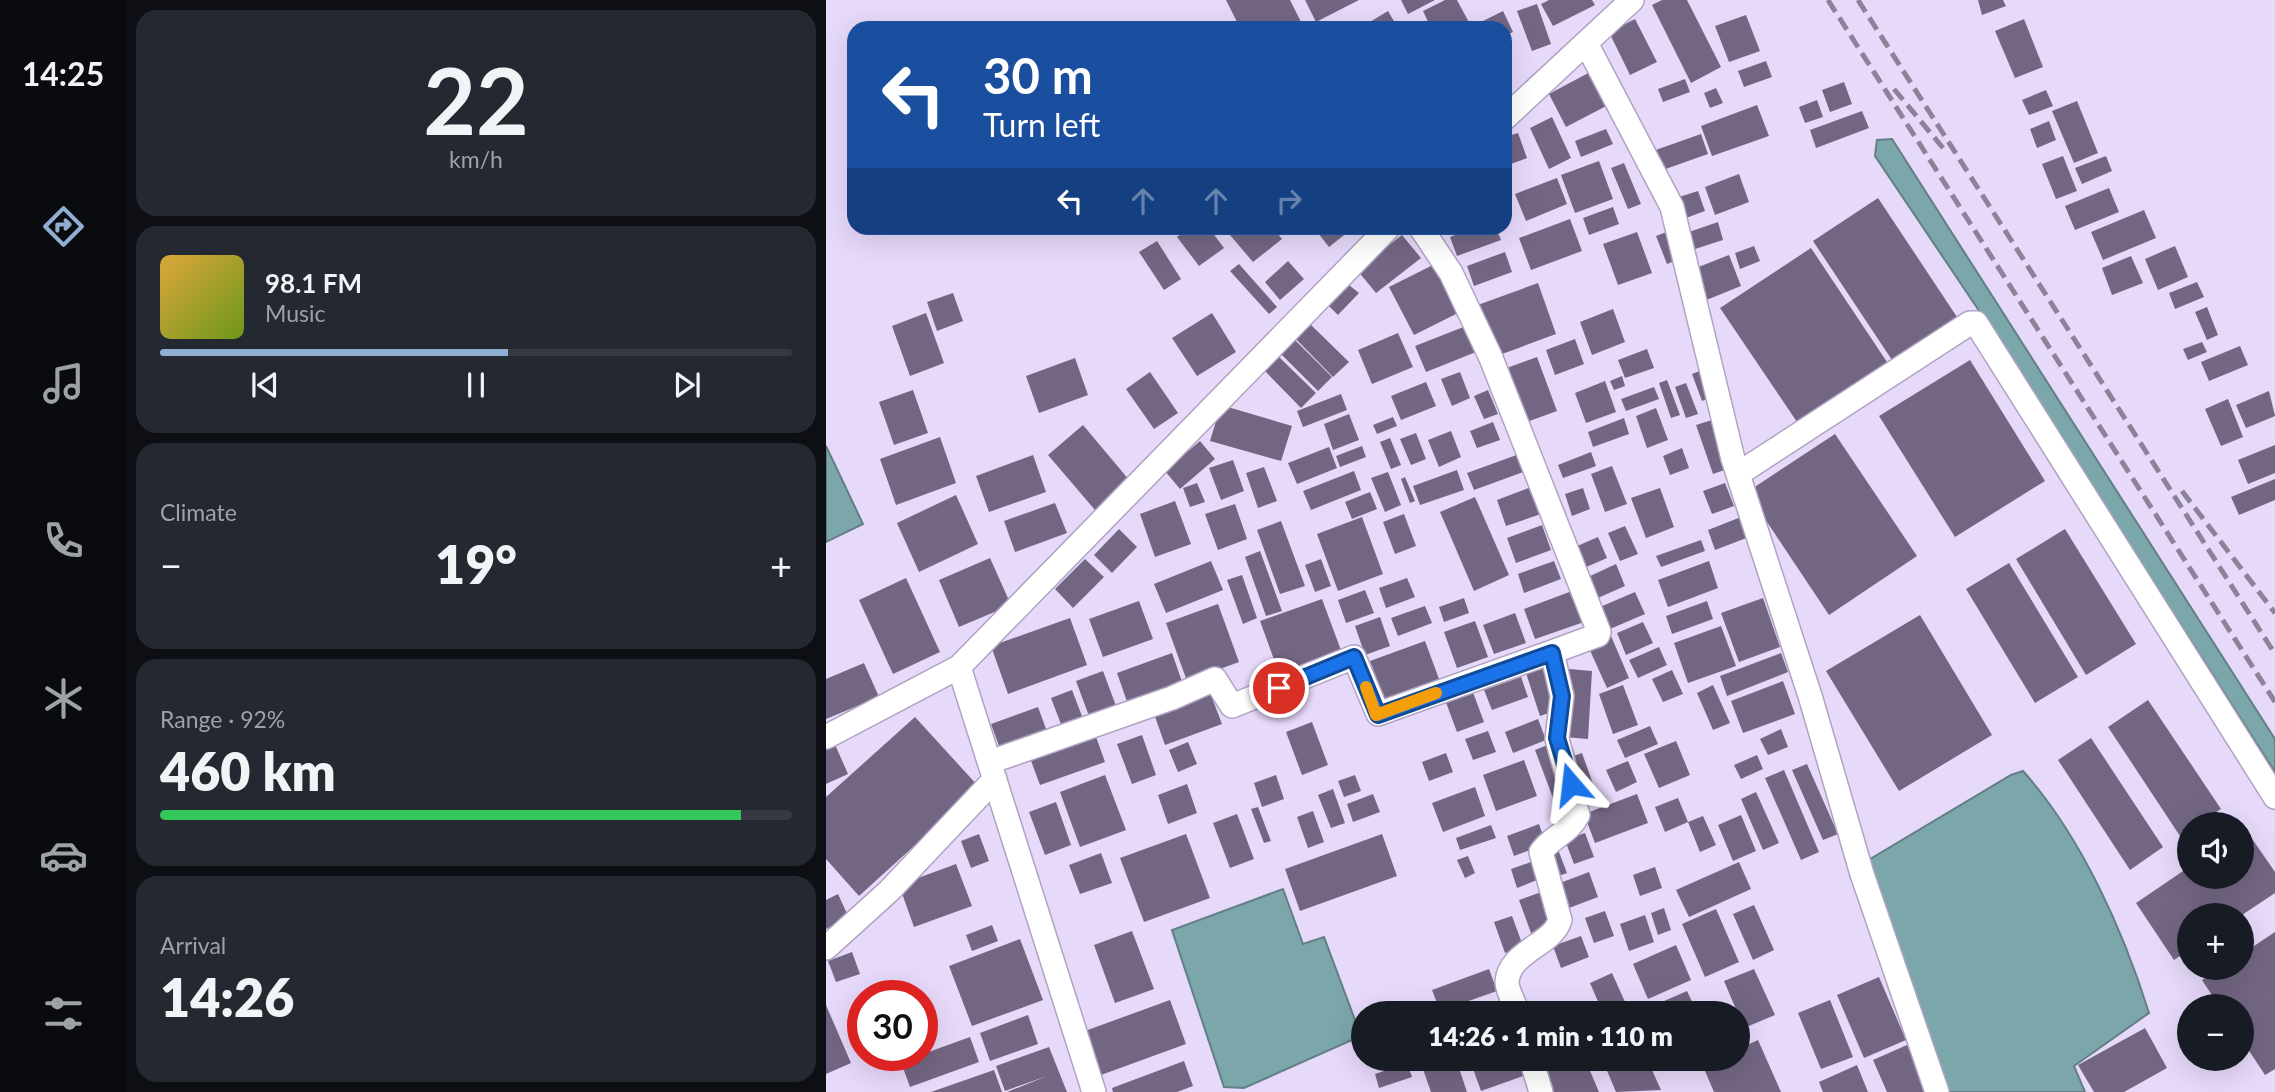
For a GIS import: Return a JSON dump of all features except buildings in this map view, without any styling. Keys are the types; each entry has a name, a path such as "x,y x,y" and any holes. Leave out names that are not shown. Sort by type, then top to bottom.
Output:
{"street":[{"path":"1512,112 1632,0"},
{"path":"1586,43 1672,207 1738,474 1811,699 1862,874 1937,1092"},
{"path":"826,737 959,667 1381,235"},
{"path":"826,948 889,891 992,771 1215,679 1231,706 1354,657 1378,715 1598,635 1597,625 1491,358 1451,273 1426,235"},
{"path":"1738,474 1970,323 1976,323 2275,797"},
{"path":"1514,1001 1507,983 1510,973 1534,945 1555,931 1560,920 1541,852 1549,843 1566,833 1578,815 1557,738 1562,696 1552,653"},
{"path":"959,667 1094,1092"},
{"path":"1535,1071 1541,1092"}],"shaded area":[{"path":"1892,139 2275,739 2275,772 1992,330 1875,156 1877,140"},
{"path":"826,446 863,524 826,542"},
{"path":"2023,771 2064,825 2098,885 2126,949 2149,1013 2074,1066 2085,1092 1947,1092 1867,861 2011,775"},
{"path":"1283,889 1303,944 1324,937 1351,1009 1351,1040 1244,1088 1224,1087 1172,930"}],"railway":[{"path":"1828,0 2275,702"},
{"path":"1858,0 2275,654"},
{"path":"1894,89 1943,148"},
{"path":"2182,491 2275,613"}],"slow traffic":[{"path":"1366,687 1376,715 1436,693"}],"route":[{"path":"1279,688 1352,656 1357,660 1375,714 1378,715 1552,653 1562,696 1557,738 1571,784"}]}
